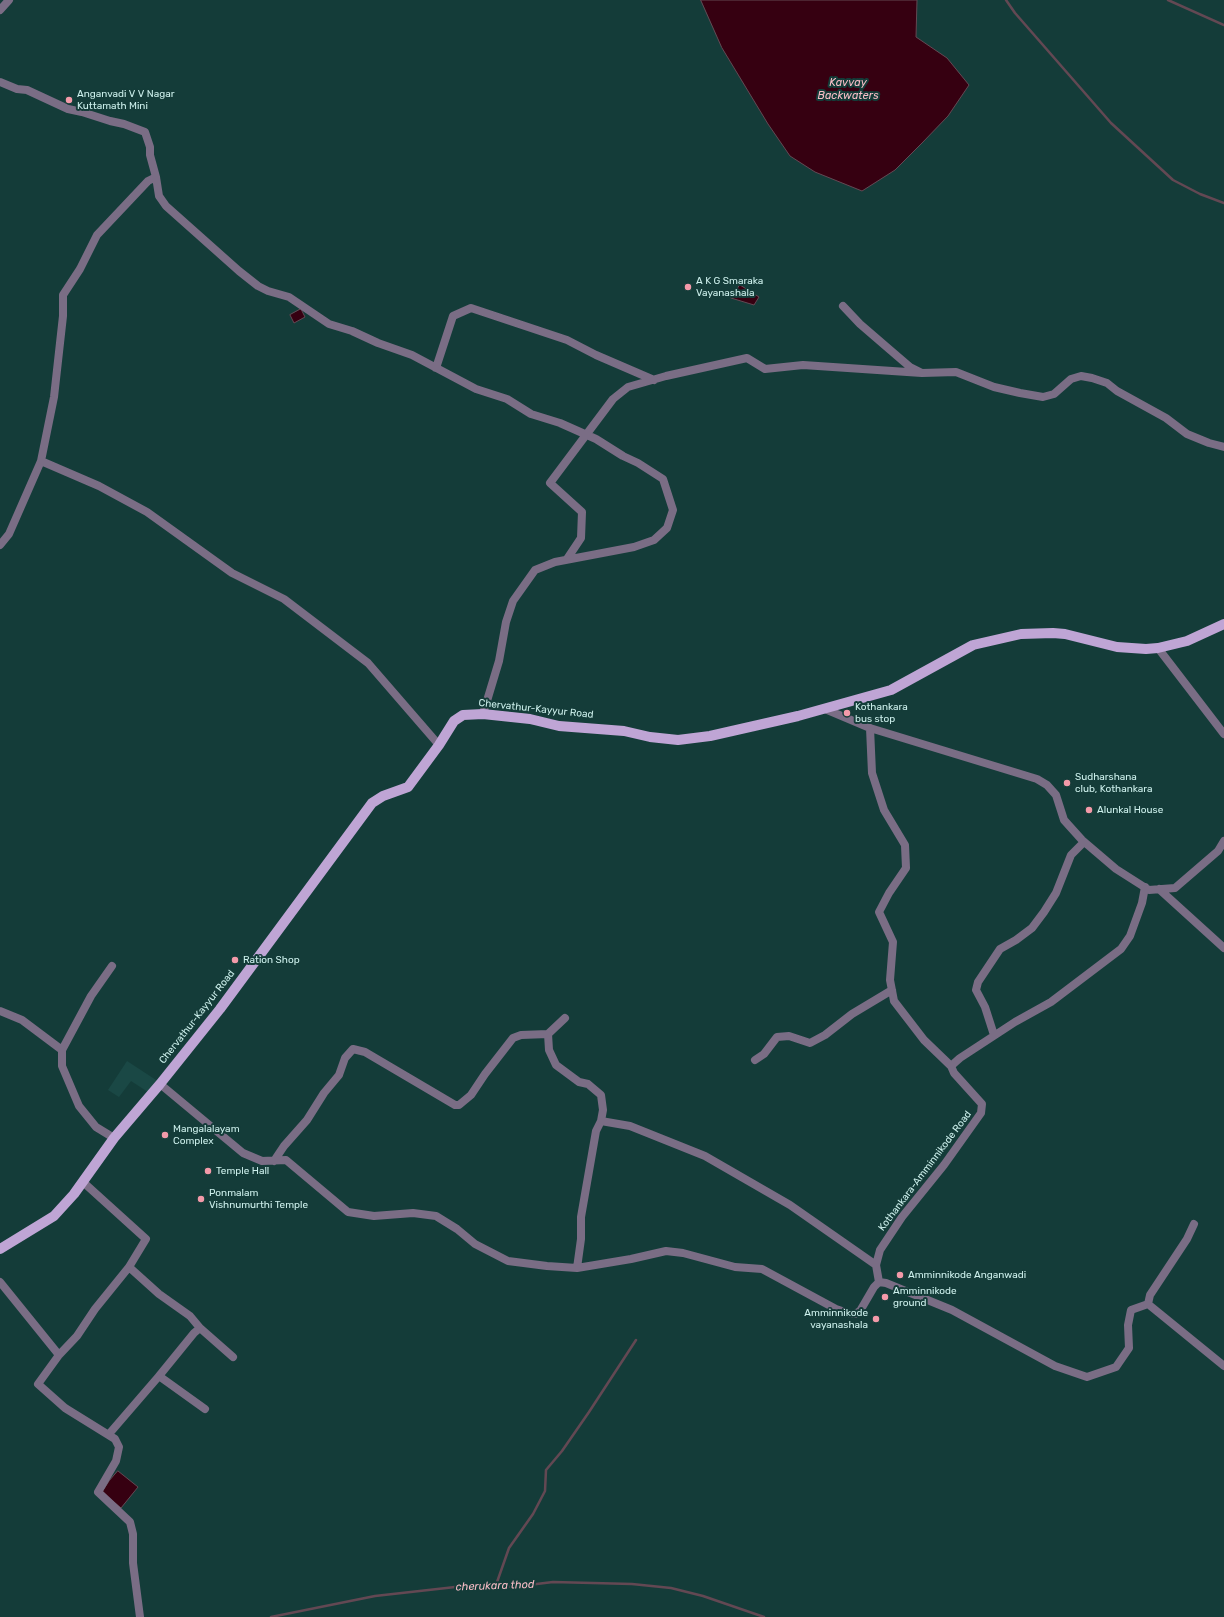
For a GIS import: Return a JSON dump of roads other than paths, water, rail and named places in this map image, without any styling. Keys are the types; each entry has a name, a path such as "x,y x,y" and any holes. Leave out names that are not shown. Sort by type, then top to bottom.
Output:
{"main road":[{"name":"Chervathur-Kayyur Road","path":"0,1249 54,1216 83,1182 114,1138 160,1084 220,1009 372,803 383,796 408,787 439,745 454,721 463,715 483,714 530,719 559,726 624,731 650,737 678,740 710,736 825,709 891,690 973,645 1021,634 1065,634 1117,647 1137,649 1158,648 1188,641 1224,624"}],"street":[{"path":"0,10 9,0"},
{"path":"0,82 17,89 27,90 68,109 124,124 146,132 159,196 166,206 258,286 268,292 289,297 329,324 352,331 378,343 401,350 476,389 507,399 531,414 560,423 601,442 663,479 673,510 668,528 654,540 634,547 555,562 535,570 513,602 506,622 499,661 483,714"},
{"path":"0,545 9,534 41,461 54,397 63,316 63,295 80,269 97,235 148,181 156,177"},
{"path":"843,306 860,324 894,354 910,367 922,373"},
{"path":"436,368 453,316 471,308 567,340 596,355 654,380"},
{"path":"567,559 581,538 582,512 550,483 613,399 628,387 747,358 765,369 803,365 922,373 956,372 994,387 1026,395 1043,397 1054,394 1071,379 1081,376 1092,378 1107,383 1117,391 1166,418 1192,436 1224,447"},
{"path":"41,461 99,486 147,512 232,574 284,599 368,662 439,745"},
{"path":"1158,648 1224,734"},
{"path":"825,709 870,728 1037,779 1047,785 1056,795 1064,820 1084,842 1116,869 1149,890 1175,888 1222,850 1224,841"},
{"path":"870,728 872,774 884,810 905,845 906,868 878,912 893,942 890,980 894,1001 912,1027 951,1066 960,1058 994,1035 1051,1002 1121,949 1130,936 1142,903 1145,887"},
{"path":"994,1035 985,1007 976,990 978,982 1000,949 1016,940 1032,928 1056,893 1071,855 1084,842"},
{"path":"1159,889 1224,948"},
{"path":"112,966 91,996 62,1050 62,1066 79,1106 96,1127 114,1138"},
{"path":"755,1060 764,1054 777,1037 789,1036 810,1043 825,1035 852,1014 892,990"},
{"path":"0,1011 22,1020 62,1050"},
{"path":"274,1160 307,1120 324,1094 339,1075 344,1058 353,1049 365,1052 455,1105 459,1105 471,1095 513,1038 521,1035 548,1034 565,1018"},
{"path":"548,1034 549,1050 556,1064 579,1082 588,1084 601,1095 603,1110 601,1121 596,1131 581,1217 581,1239 577,1268"},
{"name":"Kothankara-Amminnikode Road","path":"879,1282 876,1265 880,1250 902,1217 944,1165 980,1113 982,1104 954,1073 951,1066"},
{"path":"160,1084 243,1153 262,1161 286,1160 348,1212 374,1216 413,1213 436,1216 457,1229 475,1244 508,1261 577,1268 631,1259 666,1251 683,1253 735,1267 762,1269 836,1309 851,1314 855,1314 860,1311 874,1287 879,1282 886,1283 952,1310 1055,1366 1087,1377 1116,1366 1128,1348 1128,1325 1131,1310 1148,1304"},
{"path":"601,1121 630,1126 705,1156 790,1205 876,1265"},
{"path":"83,1182 146,1239 129,1267 95,1309 77,1336 59,1356 38,1384 66,1408 109,1434 115,1439 119,1447 116,1461 98,1492 130,1522 133,1534 133,1563 140,1617"},
{"path":"1148,1304 1150,1295 1187,1239 1194,1224"},
{"path":"129,1267 159,1294 190,1316 200,1328 233,1357"},
{"path":"0,1282 59,1356"},
{"path":"1148,1304 1224,1366"},
{"path":"109,1434 159,1376 194,1332 200,1328"},
{"path":"159,1376 205,1409"}],"water":[{"name":"Kavvay Backwaters","path":"701,0 917,0 916,37 947,58 969,85 948,116 895,170 862,191 815,172 790,156 768,124 722,48"},
{"path":"740,285 759,297 754,305 731,298"},
{"path":"301,309 305,317 294,323 290,315"},
{"path":"118,1471 138,1487 121,1508 102,1492"}],"waterway":[{"path":"1006,0 1015,13 1111,123 1173,180 1200,194 1224,203"},
{"path":"1168,0 1224,25"},
{"path":"496,1585 509,1548 533,1514 545,1491 546,1470 562,1451 636,1340"},
{"name":"cherukara thod","path":"271,1617 375,1596 482,1584 512,1587 553,1582 632,1584 671,1588 703,1596 764,1617"}],"place":[{"name":"Anganvadi V V Nagar Kuttamath Mini","path":"69,100"},
{"name":"A K G Smaraka Vayanashala","path":"688,287"},
{"name":"Kothankara bus stop","path":"847,713"},
{"name":"Sudharshana club, Kothankara","path":"1067,783"},
{"name":"Alunkal House","path":"1089,810"},
{"name":"Ration Shop","path":"235,960"},
{"name":"Mangalalayam Complex","path":"165,1135"},
{"name":"Temple Hall","path":"208,1171"},
{"name":"Ponmalam Vishnumurthi Temple","path":"201,1199"},
{"name":"Amminnikode Anganwadi","path":"900,1275"},
{"name":"Amminnikode ground","path":"885,1297"},
{"name":"Amminnikode vayanashala","path":"876,1319"}]}
